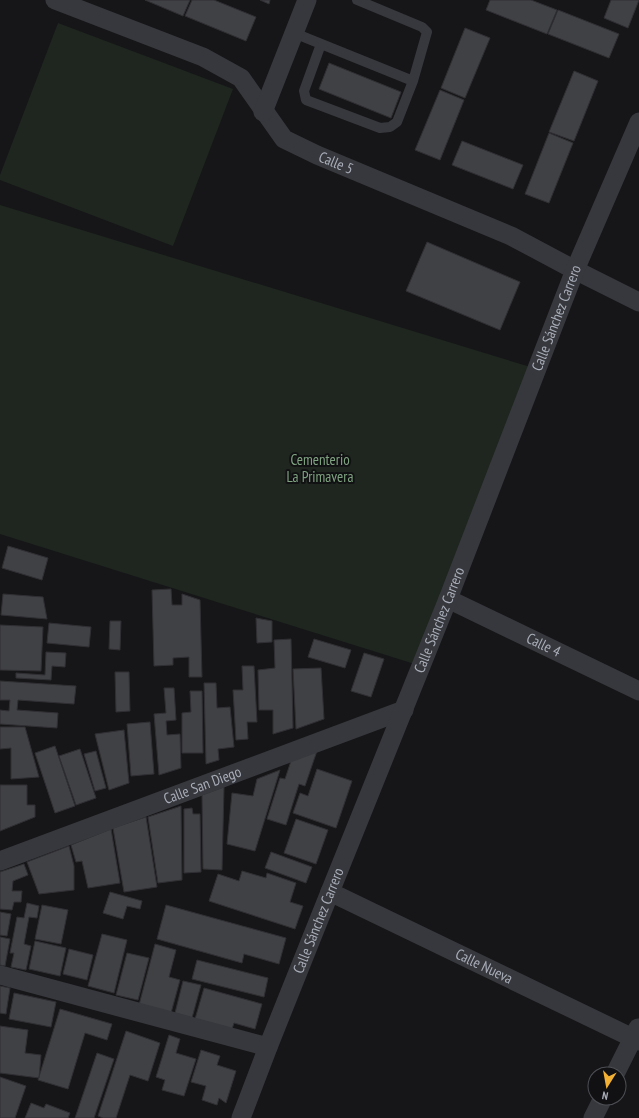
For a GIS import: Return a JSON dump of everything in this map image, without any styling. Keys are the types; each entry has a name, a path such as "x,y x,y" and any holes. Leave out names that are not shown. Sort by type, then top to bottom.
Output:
{"street":[{"name":"Calle 5","path":"55,0 203,57 241,78 284,139 317,155 511,236 639,302"},
{"path":"264,112 306,0"},
{"name":"Calle Sánchez Carrero","path":"241,1118 268,1047 448,599 575,270 639,122"},
{"name":"Calle 4","path":"448,599 639,691"},
{"name":"Calle San Diego","path":"0,861 404,710"},
{"name":"Calle Nueva","path":"330,892 637,1035"},
{"path":"0,975 268,1047"},
{"path":"620,1066 637,1035"},
{"path":"593,1118 599,1106"}],"lane":[{"path":"321,44 304,91 306,100 380,128 390,127 397,122 413,81 427,32 422,27 357,0"},
{"path":"294,33 413,81"}],"green space":[{"path":"58,23 233,89 173,246 0,180 0,175"},
{"name":"Cementerio La Primavera","path":"0,205 537,369 421,666 0,534"}],"building":[{"path":"145,0 190,0 183,16"},
{"path":"192,0 214,0 256,17 246,41 185,16"},
{"path":"260,0 270,0 269,4"},
{"path":"490,0 531,0 557,10 547,34 486,10"},
{"path":"611,0 639,0 628,28 604,18"},
{"path":"558,10 619,34 609,58 548,34"},
{"path":"465,28 490,38 465,98 441,88"},
{"path":"329,63 401,92 391,118 319,89"},
{"path":"574,71 598,81 574,141 549,132"},
{"path":"440,90 464,100 440,160 415,150"},
{"path":"549,133 573,143 549,203 525,194"},
{"path":"462,141 523,165 513,189 452,165"},
{"path":"427,242 520,282 500,330 406,291"},
{"path":"8,546 48,558 42,580 2,568"},
{"path":"171,589 172,605 182,605 182,594 200,600 202,677 189,677 189,657 173,658 173,665 154,666 152,590"},
{"path":"3,594 43,597 47,619 1,615"},
{"path":"256,618 272,621 272,642 257,643"},
{"path":"110,621 121,621 120,650 109,649"},
{"path":"49,623 91,627 89,647 47,643"},
{"path":"0,625 43,627 41,671 0,670"},
{"path":"291,639 293,728 273,734 273,710 259,710 258,670 275,668 274,640"},
{"path":"314,639 351,650 345,668 308,657"},
{"path":"46,652 66,653 65,667 52,666 51,680 16,678 16,673 45,675"},
{"path":"364,653 384,659 371,697 351,691"},
{"path":"242,666 254,666 257,722 247,722 248,739 236,740 233,690 243,690"},
{"path":"321,668 324,719 296,729 293,669"},
{"path":"115,672 129,672 130,711 116,712"},
{"path":"0,681 76,686 74,704 18,700 17,710 58,713 57,728 0,724 0,710 9,711 10,700 0,700"},
{"path":"204,683 216,683 217,708 230,707 234,747 218,749 219,760 206,764"},
{"path":"164,688 174,688 176,720 166,721 167,735 180,734 181,768 159,775 154,714 166,713"},
{"path":"190,691 202,691 203,753 182,753 182,713 191,712"},
{"path":"150,722 154,774 131,776 127,724"},
{"path":"0,727 25,727 39,777 11,779 11,748 0,749"},
{"path":"124,730 129,783 109,790 95,734"},
{"path":"55,746 75,806 55,813 35,753"},
{"path":"318,748 305,786 299,784 286,825 267,819 280,778 285,779 292,758"},
{"path":"80,749 96,798 76,805 59,756"},
{"path":"96,751 106,788 95,791 84,754"},
{"path":"317,769 352,781 336,828 293,813 300,793 308,796"},
{"path":"280,770 255,851 227,844 232,793 253,796 257,779"},
{"path":"0,785 27,785 27,805 35,805 35,817 0,831"},
{"path":"224,787 222,870 203,869 202,795"},
{"path":"181,806 182,880 158,883 148,817"},
{"path":"192,808 193,814 200,814 201,872 184,873 184,809"},
{"path":"146,817 157,887 124,892 113,828"},
{"path":"296,819 328,830 316,864 284,853"},
{"path":"111,829 120,883 88,888 82,861 76,862 71,845"},
{"path":"69,846 74,866 74,890 39,894 27,862"},
{"path":"271,852 312,867 306,883 265,868"},
{"path":"24,864 28,875 13,881 12,891 22,891 21,902 14,902 12,910 0,909 0,872"},
{"path":"242,871 266,878 267,873 296,883 290,902 303,906 295,929 209,901 218,874 239,881"},
{"path":"110,892 142,901 140,909 127,906 123,919 103,913"},
{"path":"27,903 39,906 37,918 29,917 24,944 31,946 26,970 11,967 14,953 10,953 17,917 24,918"},
{"path":"42,905 68,910 61,944 35,939"},
{"path":"166,905 286,938 279,964 244,954 242,963 157,939"},
{"path":"0,912 11,914 7,936 0,935"},
{"path":"102,934 127,940 114,993 88,986"},
{"path":"0,937 10,939 5,966 0,965"},
{"path":"35,941 66,948 60,976 29,969"},
{"path":"155,944 176,950 169,977 180,980 171,1013 139,1005"},
{"path":"69,949 93,955 87,980 63,974"},
{"path":"127,953 149,958 138,1000 116,995"},
{"path":"197,960 268,978 264,997 192,979"},
{"path":"183,981 201,985 192,1018 175,1013"},
{"path":"0,986 10,988 6,1014 0,1013"},
{"path":"204,988 262,1004 255,1029 234,1023 232,1029 195,1019"},
{"path":"14,993 56,1002 51,1027 9,1019"},
{"path":"60,1009 112,1024 107,1040 85,1033 68,1089 38,1080"},
{"path":"0,1026 28,1030 25,1053 41,1055 39,1078 0,1073"},
{"path":"126,1031 160,1043 148,1081 130,1075 116,1118 103,1118 98,1116"},
{"path":"169,1035 180,1039 176,1053 196,1059 184,1096 162,1090 165,1080 156,1077"},
{"path":"201,1050 220,1056 217,1065 236,1071 226,1103 219,1098 217,1105 202,1100 206,1086 191,1082"},
{"path":"97,1053 114,1059 94,1118 75,1118"},
{"path":"0,1077 26,1086 15,1118 0,1118"},
{"path":"31,1103 44,1108 46,1104 70,1113 68,1118 25,1118"}]}
